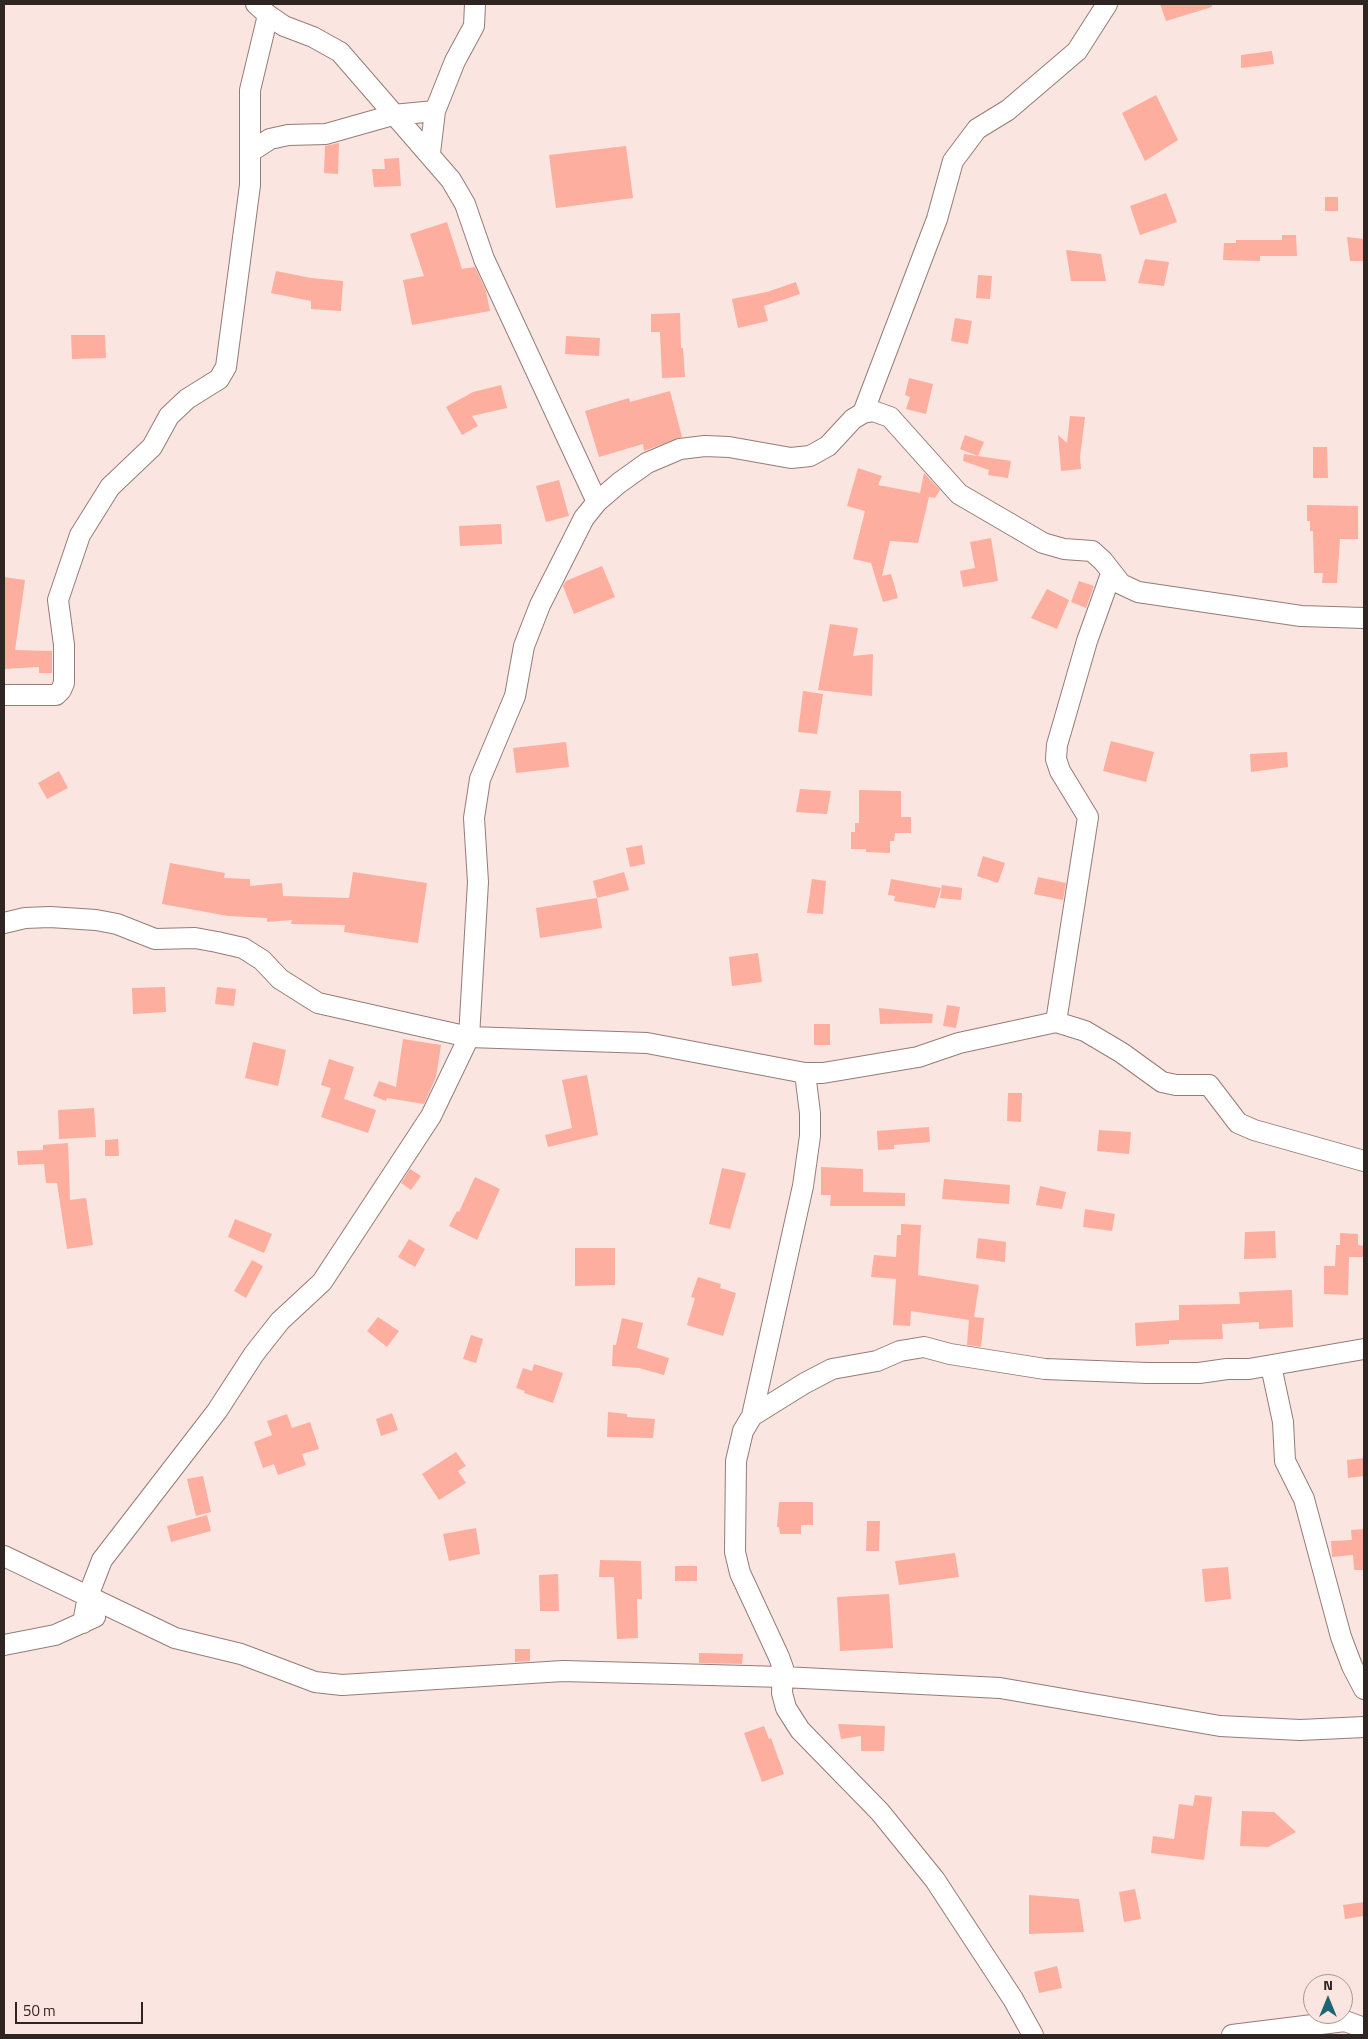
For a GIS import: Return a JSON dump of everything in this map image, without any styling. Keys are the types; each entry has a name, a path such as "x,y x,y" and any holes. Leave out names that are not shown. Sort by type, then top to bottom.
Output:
{"street":[{"path":"430,153 435,111 459,54 474,26 475,4"},
{"path":"863,413 937,219 953,161 977,129 1008,110 1077,51 1107,4"},
{"path":"4,695 56,695 62,690 64,683 64,645 58,600 80,535 110,487 152,447 169,416 187,398 219,379 226,367 250,185 250,90 262,10 284,26 326,43 340,52 394,115 430,153 451,180 465,204 484,259 597,502"},
{"path":"250,152 270,139 288,135 326,134 394,115 435,111"},
{"path":"83,1623 88,1596 102,1560 217,1412 254,1354 280,1321 322,1282 431,1116 469,1037 478,882 474,818 480,779 515,696 524,646 540,606 584,518 597,502 647,463 680,449 704,446 729,447 791,458 810,456 828,446 853,419 863,413 873,411 890,417 959,494 1043,543 1064,549 1092,551 1103,560 1111,574 1121,584 1138,592 1301,616 1364,618"},
{"path":"1056,1022 1088,818 1060,771 1056,759 1057,745 1087,640 1111,574"},
{"path":"4,923 25,918 50,917 96,920 117,924 155,939 195,938 243,948 262,960 280,980 318,1003 469,1037 647,1042 805,1073 823,1073 918,1057 959,1043 1056,1022 1085,1031 1122,1053 1162,1082 1176,1085 1209,1085 1238,1122 1254,1130 1364,1161"},
{"path":"805,1073 810,1113 808,1158 752,1416 743,1431 736,1461 734,1493 736,1552 742,1580 779,1657 784,1677 782,1693 786,1708 800,1730 880,1812 934,1880 1013,1999 1033,2035"},
{"path":"752,1416 832,1369 877,1360 900,1351 924,1347 950,1354 1045,1369 1199,1373 1271,1366 1364,1349"},
{"path":"1271,1366 1283,1422 1285,1461 1304,1498 1341,1637 1352,1666 1364,1689"},
{"path":"4,1556 175,1638 241,1654 315,1682 342,1685 563,1671 784,1677 1000,1688 1220,1726 1300,1730 1364,1727"},
{"path":"4,1645 55,1635 112,1609"},
{"path":"1232,2035 1344,2021 1364,2028"}],"building":[{"path":"1160,4 1212,4 1212,7 1166,21"},
{"path":"1272,51 1274,64 1241,68 1241,55"},
{"path":"1156,95 1178,140 1145,161 1122,113"},
{"path":"339,143 338,174 324,173 325,146"},
{"path":"626,146 633,198 556,208 549,155"},
{"path":"399,158 401,186 374,187 372,169 385,169 384,159"},
{"path":"1166,193 1177,222 1140,235 1130,206"},
{"path":"1325,197 1338,197 1338,211 1325,211"},
{"path":"447,222 462,269 475,267 486,291 490,311 412,325 403,280 424,276 410,234"},
{"path":"1282,235 1296,235 1297,256 1260,256 1260,261 1223,260 1224,243 1236,243 1236,240 1282,240"},
{"path":"1347,237 1364,239 1364,261 1350,261"},
{"path":"1066,250 1101,254 1106,281 1071,281"},
{"path":"1145,259 1169,262 1164,286 1138,283"},
{"path":"276,271 311,278 343,281 341,311 311,309 311,301 271,293"},
{"path":"978,275 992,276 990,299 976,298"},
{"path":"796,282 800,294 764,306 768,321 738,328 732,299 767,292"},
{"path":"680,313 681,348 683,348 685,377 662,378 660,332 651,332 651,314"},
{"path":"955,318 972,321 968,344 951,341"},
{"path":"71,335 105,335 106,358 72,359"},
{"path":"566,336 600,338 599,356 565,354"},
{"path":"909,378 933,384 926,414 906,409 910,397 905,395"},
{"path":"501,385 507,408 472,416 478,426 462,435 446,407 473,392"},
{"path":"670,391 682,437 644,451 643,444 599,457 585,411 629,398 630,402"},
{"path":"1070,416 1085,417 1080,457 1081,469 1061,471 1058,435 1067,443"},
{"path":"965,435 984,442 978,456 960,449"},
{"path":"1313,447 1327,447 1328,478 1313,478"},
{"path":"964,454 1011,461 1008,478 988,475 989,470 963,461"},
{"path":"858,468 882,476 878,485 920,493 924,473 940,490 935,498 929,497 918,543 890,541 882,576 891,574 898,598 883,602 871,563 853,559 865,511 847,506"},
{"path":"559,480 569,516 546,522 536,486"},
{"path":"1307,505 1358,506 1358,539 1340,539 1337,583 1322,583 1323,573 1314,573 1313,531 1310,531 1310,521 1307,521"},
{"path":"501,524 502,544 460,546 459,526"},
{"path":"991,538 998,581 963,587 960,571 975,568 970,542"},
{"path":"602,566 615,597 574,614 563,586 566,581"},
{"path":"4,577 25,580 15,650 52,651 52,673 39,673 39,667 4,669"},
{"path":"1079,581 1094,586 1086,608 1071,602"},
{"path":"1047,589 1069,600 1057,629 1031,618"},
{"path":"830,624 858,628 853,656 873,654 872,696 818,690"},
{"path":"803,691 823,694 817,734 798,732"},
{"path":"1111,741 1154,752 1146,782 1103,771"},
{"path":"566,742 569,767 516,773 513,748"},
{"path":"1287,752 1288,767 1251,772 1250,754"},
{"path":"59,771 68,788 47,799 38,783"},
{"path":"800,789 831,791 827,814 796,812"},
{"path":"859,790 901,791 901,817 911,817 911,833 895,833 894,841 890,841 890,853 866,852 866,849 851,849 851,832 855,832 855,823 859,823"},
{"path":"642,845 645,864 630,867 626,848"},
{"path":"983,856 1005,863 998,883 977,876"},
{"path":"170,863 225,873 224,878 250,879 250,886 282,883 283,896 349,898 353,872 427,883 418,943 344,932 345,925 291,924 292,920 267,922 267,918 228,916 162,904"},
{"path":"624,872 629,890 597,898 593,881"},
{"path":"1038,877 1066,883 1063,900 1034,894"},
{"path":"812,879 826,881 823,914 807,913"},
{"path":"891,879 941,888 935,908 894,901 895,896 888,895"},
{"path":"942,885 962,888 961,900 940,898"},
{"path":"597,898 602,928 540,938 536,908"},
{"path":"758,953 762,982 732,986 729,957"},
{"path":"165,987 166,1012 133,1014 132,988"},
{"path":"217,987 236,989 234,1006 215,1004"},
{"path":"947,1005 960,1007 956,1028 943,1026"},
{"path":"879,1008 933,1014 932,1023 880,1024"},
{"path":"814,1024 830,1024 830,1045 814,1045"},
{"path":"403,1039 441,1045 436,1077 424,1104 387,1098 386,1101 373,1096 379,1081 396,1087"},
{"path":"253,1042 286,1050 278,1086 245,1078"},
{"path":"329,1059 354,1067 344,1099 376,1110 368,1133 321,1117 331,1088 321,1085"},
{"path":"587,1075 598,1135 548,1147 545,1135 572,1128 562,1080"},
{"path":"1008,1093 1022,1093 1021,1122 1007,1121"},
{"path":"94,1108 96,1137 59,1139 58,1110"},
{"path":"929,1127 930,1142 894,1145 894,1149 878,1150 877,1131"},
{"path":"1099,1130 1131,1132 1129,1154 1097,1151"},
{"path":"118,1139 119,1156 105,1156 105,1140"},
{"path":"68,1143 70,1200 86,1198 93,1245 67,1249 57,1183 46,1183 44,1164 18,1165 17,1151 43,1150 43,1145"},
{"path":"821,1167 863,1169 863,1192 905,1193 905,1206 830,1206 831,1195 821,1195"},
{"path":"722,1168 746,1173 730,1229 709,1224"},
{"path":"410,1169 421,1176 411,1190 401,1183"},
{"path":"475,1177 500,1189 477,1240 449,1226 457,1211 459,1212"},
{"path":"944,1179 1010,1185 1009,1204 942,1199"},
{"path":"1040,1186 1066,1192 1062,1209 1036,1205"},
{"path":"1085,1209 1115,1214 1112,1231 1083,1227"},
{"path":"235,1219 272,1234 264,1253 228,1237"},
{"path":"901,1224 921,1225 918,1275 979,1285 974,1317 984,1318 981,1347 967,1345 969,1320 911,1311 910,1326 893,1325 896,1279 871,1277 874,1255 896,1257 897,1235 901,1235"},
{"path":"1275,1231 1276,1258 1244,1259 1245,1232"},
{"path":"1340,1233 1358,1234 1358,1245 1364,1246 1364,1257 1349,1257 1348,1295 1324,1294 1324,1266 1335,1266 1336,1245 1340,1245"},
{"path":"978,1238 1006,1242 1005,1262 976,1258"},
{"path":"409,1239 425,1249 415,1267 398,1257"},
{"path":"575,1248 615,1248 615,1285 575,1286"},
{"path":"252,1260 263,1266 246,1298 234,1291"},
{"path":"698,1277 721,1284 720,1288 736,1293 723,1336 687,1325 695,1298 691,1297"},
{"path":"1292,1290 1293,1327 1259,1329 1259,1322 1222,1324 1223,1339 1169,1340 1169,1344 1136,1346 1135,1323 1179,1320 1179,1305 1240,1304 1239,1292"},
{"path":"378,1317 399,1331 387,1347 367,1331"},
{"path":"622,1318 643,1323 637,1348 669,1358 664,1375 639,1368 612,1366 613,1345 616,1345"},
{"path":"471,1335 483,1339 476,1363 463,1359"},
{"path":"534,1364 563,1373 553,1403 524,1393 525,1391 516,1388 523,1368 532,1371"},
{"path":"608,1412 627,1414 627,1417 655,1419 653,1438 607,1437"},
{"path":"392,1413 398,1430 381,1436 376,1419"},
{"path":"287,1414 292,1428 310,1422 319,1449 302,1454 306,1465 278,1475 274,1464 263,1468 254,1442 272,1435 267,1421"},
{"path":"456,1452 466,1466 458,1471 466,1483 439,1500 422,1474"},
{"path":"1364,1458 1364,1476 1348,1478 1347,1460"},
{"path":"203,1476 211,1512 196,1516 187,1479"},
{"path":"779,1502 813,1502 813,1525 801,1525 801,1534 780,1534 779,1527 777,1527"},
{"path":"207,1515 211,1531 171,1542 167,1526"},
{"path":"867,1521 880,1521 879,1551 866,1551"},
{"path":"476,1528 480,1554 449,1561 443,1534"},
{"path":"1364,1529 1364,1570 1354,1570 1353,1555 1332,1557 1331,1541 1352,1540 1351,1530"},
{"path":"955,1553 959,1577 899,1585 895,1561"},
{"path":"600,1560 641,1561 642,1599 637,1599 638,1638 617,1639 614,1577 599,1577"},
{"path":"675,1566 697,1566 697,1581 675,1581"},
{"path":"1228,1567 1231,1599 1205,1602 1202,1569"},
{"path":"558,1574 559,1611 540,1611 539,1575"},
{"path":"889,1594 893,1648 840,1651 837,1597"},
{"path":"515,1649 530,1649 530,1661 515,1662"},
{"path":"699,1653 743,1654 742,1664 699,1663"},
{"path":"838,1724 885,1726 884,1751 861,1751 861,1736 841,1739"},
{"path":"764,1726 769,1739 771,1738 784,1774 762,1782 744,1733"},
{"path":"1195,1795 1212,1797 1204,1860 1151,1853 1153,1836 1174,1839 1179,1804 1193,1806"},
{"path":"1242,1811 1274,1812 1296,1832 1268,1847 1240,1846"},
{"path":"1135,1889 1141,1919 1124,1922 1119,1892"},
{"path":"1029,1895 1079,1899 1084,1932 1029,1934"},
{"path":"1364,1902 1364,1916 1345,1919 1343,1905"},
{"path":"1057,1966 1062,1988 1039,1993 1034,1972"}]}
